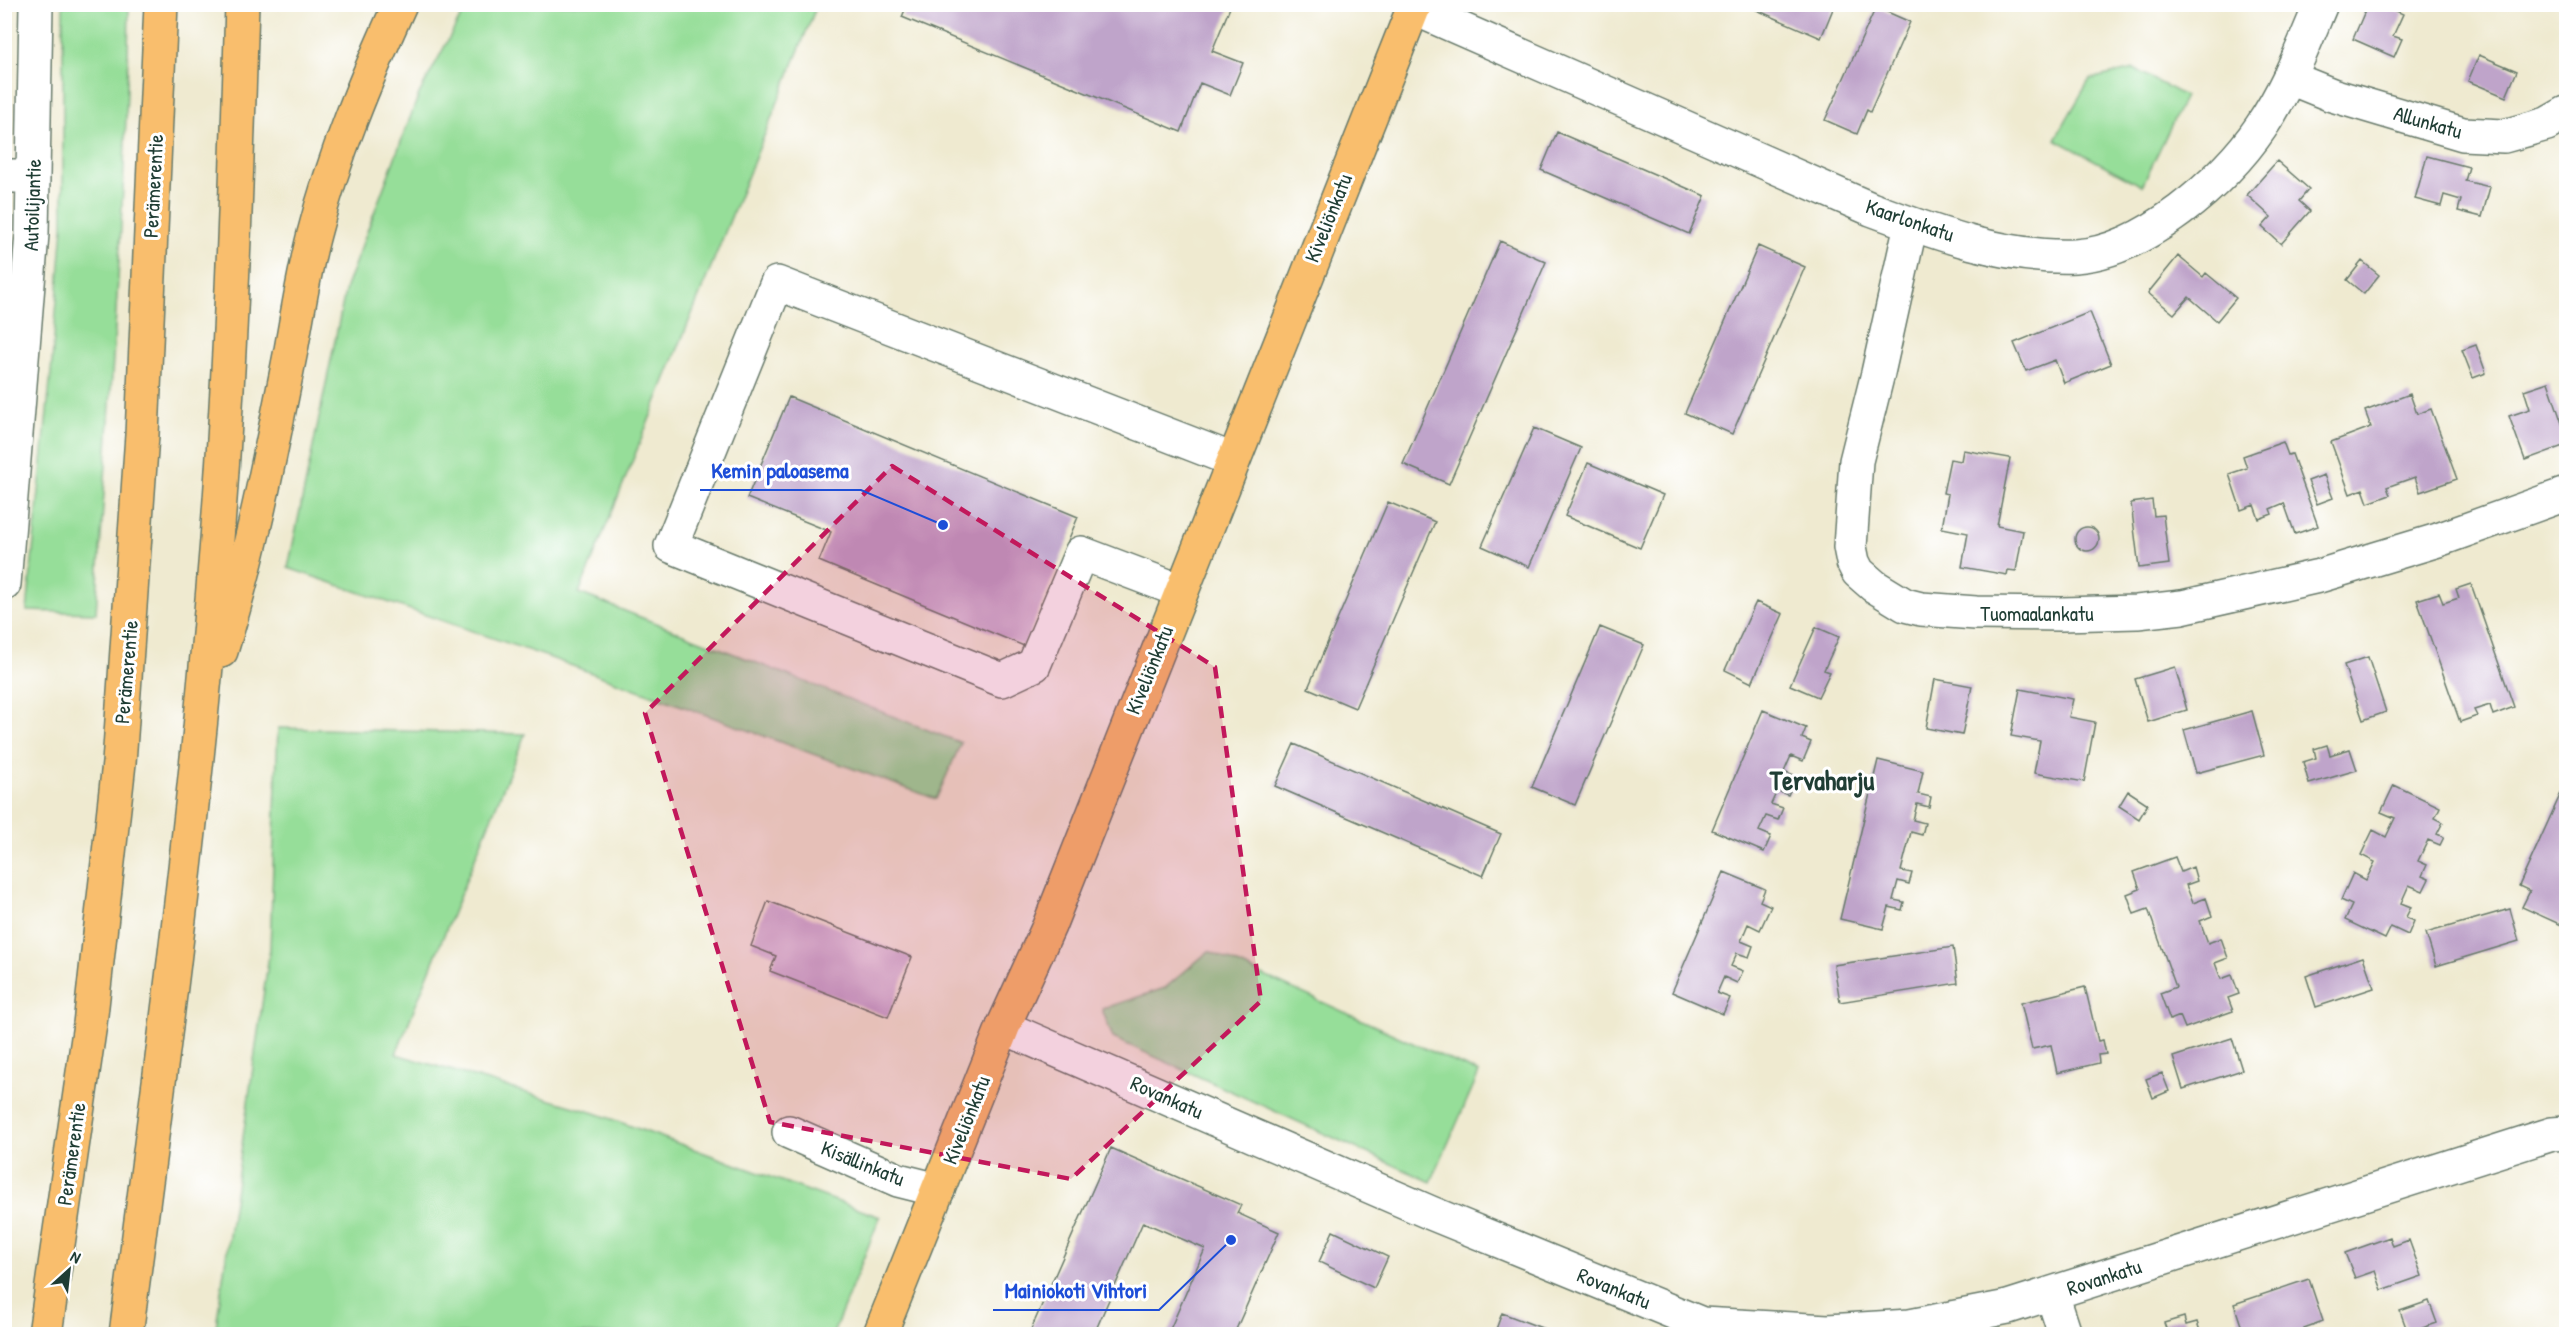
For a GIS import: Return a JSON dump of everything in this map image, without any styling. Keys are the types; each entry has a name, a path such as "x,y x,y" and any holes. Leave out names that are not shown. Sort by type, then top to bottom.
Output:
{"main road":[{"name":"Perämerentie","path":"45,1335 90,1024 119,764 142,435 161,4"},
{"path":"126,1335 164,1052 203,710 214,584 234,248 242,4"},
{"path":"203,710 241,588 270,458 313,237 344,136 400,4"},
{"name":"Kiveliönkatu","path":"880,1335 1003,1027 1049,926 1414,6"}],"street":[{"name":"Autoilijantie","path":"4,584 18,232 18,176 36,4"},
{"name":"Kaarlonkatu","path":"1414,6 1871,209 1911,224 2010,252 2076,256 2122,246 2160,225 2218,177 2260,128 2290,78 2321,4"},
{"name":"Allunkatu","path":"2290,78 2332,94 2463,134 2504,136 2547,124 2566,113"},
{"name":"Tuomaalankatu","path":"1911,224 1856,461 1850,547 1858,572 1874,586 1905,604 1921,609 1976,613 2061,614 2137,612 2182,607 2319,576 2438,540 2566,494"},
{"path":"1181,591 1081,553 1034,665 1002,680 671,546 777,283 1233,460"},
{"name":"Rovankatu","path":"1003,1027 1700,1329 1828,1331 1910,1326 2008,1307 2552,1134 2566,1133"},
{"name":"Kisällinkatu","path":"789,1132 898,1180 938,1190"},
{"path":"2052,1294 2065,1335"}],"highlighted area":[{"path":"892,466 1215,667 1261,1001 1071,1179 770,1122 645,713"}],"green space":[{"path":"63,5 129,5 121,233 96,613 27,611 63,227"},
{"path":"467,5 817,5 579,593 961,743 936,799 548,657 288,568 346,287 419,94"},
{"path":"2134,69 2185,96 2142,186 2055,139 2090,79"},
{"path":"278,728 525,734 396,1054 595,1113 880,1217 833,1334 215,1334 270,948"},
{"path":"1209,951 1479,1073 1431,1182 1113,1038 1102,1009 1165,988"}],"building":[{"path":"1743,4 1835,4 1821,38"},
{"path":"2368,4 2381,4 2403,14 2393,36 2402,39 2394,57 2353,39"},
{"path":"907,5 1231,5 1212,51 1243,63 1230,95 1200,83 1181,132 902,17"},
{"path":"1876,7 1910,22 1870,112 1867,110 1857,134 1825,120"},
{"path":"2479,55 2517,71 2506,97 2468,81"},
{"path":"1557,132 1705,196 1689,234 1541,170"},
{"path":"2427,156 2469,167 2465,181 2490,187 2482,217 2458,211 2461,200 2444,195 2441,206 2415,199"},
{"path":"2277,161 2309,189 2299,201 2310,211 2281,244 2262,227 2271,217 2247,195"},
{"path":"1500,241 1546,262 1449,484 1403,464"},
{"path":"1758,246 1805,267 1732,434 1685,413"},
{"path":"2178,256 2203,277 2206,273 2236,298 2217,321 2189,297 2174,314 2148,293"},
{"path":"2362,261 2379,275 2364,294 2347,280"},
{"path":"2090,312 2111,364 2064,383 2055,360 2026,371 2014,343"},
{"path":"2476,345 2486,373 2473,378 2462,350"},
{"path":"2548,382 2566,435 2566,445 2525,460 2509,416 2530,409 2524,390"},
{"path":"2410,394 2417,414 2431,409 2457,479 2420,492 2415,477 2387,487 2390,495 2368,503 2363,489 2350,494 2331,442 2371,427 2365,411"},
{"path":"789,397 1078,517 1024,646 819,561 831,532 747,498"},
{"path":"1534,428 1581,448 1529,567 1482,546"},
{"path":"2283,442 2288,455 2292,454 2318,526 2295,534 2284,503 2270,509 2272,514 2259,519 2254,505 2241,510 2229,474 2247,468 2243,456"},
{"path":"1963,450 2010,458 1997,526 2023,531 2016,571 2008,570 2007,575 1962,567 1968,533 1942,528 1948,494 1943,493 1950,459 1961,461"},
{"path":"1588,463 1663,495 1640,548 1565,516"},
{"path":"2324,475 2333,498 2317,504 2308,481"},
{"path":"2152,500 2154,516 2163,515 2169,564 2139,568 2131,503"},
{"path":"1388,502 1435,522 1355,708 1308,688"},
{"path":"2087,527 2092,528 2098,534 2098,544 2092,550 2087,551 2082,550 2076,544 2075,539 2076,534 2082,528"},
{"path":"2471,584 2514,707 2493,715 2490,705 2474,710 2477,716 2460,722 2417,600 2439,593 2443,603 2459,598 2456,589"},
{"path":"1756,602 1783,614 1752,683 1725,670"},
{"path":"1600,627 1644,645 1575,805 1532,787"},
{"path":"1816,627 1839,637 1824,670 1830,672 1818,697 1790,685"},
{"path":"2368,657 2386,712 2363,720 2344,665"},
{"path":"2175,667 2187,710 2148,722 2135,679"},
{"path":"1935,679 1972,686 1962,735 1926,728"},
{"path":"2020,689 2073,699 2069,717 2095,722 2084,782 2034,773 2040,741 2011,736"},
{"path":"1763,710 1806,728 1802,738 1811,742 1803,761 1791,756 1784,772 1796,777 1788,795 1777,791 1771,804 1783,808 1778,820 1766,816 1759,831 1771,836 1764,852 1712,830"},
{"path":"2252,711 2264,755 2196,773 2184,730"},
{"path":"1294,744 1501,834 1483,876 1275,786"},
{"path":"2327,745 2330,755 2350,749 2357,770 2309,784 2303,762 2316,758 2314,749"},
{"path":"1878,760 1923,771 1918,794 1931,797 1929,807 1917,804 1913,820 1925,823 1922,835 1911,832 1901,871 1912,873 1909,884 1898,881 1893,900 1904,902 1902,910 1889,907 1883,929 1840,919"},
{"path":"2566,782 2566,927 2522,907 2530,891 2519,886"},
{"path":"2394,785 2440,807 2435,818 2443,822 2437,834 2444,837 2440,845 2428,840 2418,861 2427,865 2422,876 2429,879 2423,891 2409,885 2401,903 2411,907 2406,917 2414,921 2408,935 2391,927 2385,939 2345,920 2352,905 2341,900 2353,873 2366,880 2375,862 2361,855 2373,830 2386,837 2395,818 2381,812"},
{"path":"2128,791 2148,804 2139,819 2119,806"},
{"path":"2175,857 2181,872 2193,867 2197,881 2186,885 2193,903 2206,898 2212,916 2200,921 2208,943 2221,938 2228,958 2215,963 2221,979 2232,975 2239,994 2228,998 2233,1011 2185,1028 2180,1016 2170,1020 2160,993 2176,987 2148,909 2134,914 2127,894 2140,889 2134,872"},
{"path":"1724,872 1765,889 1760,901 1771,906 1760,930 1748,924 1741,941 1753,946 1749,957 1737,953 1731,966 1743,971 1737,983 1724,977 1717,993 1730,998 1723,1014 1672,992"},
{"path":"768,901 912,957 888,1017 770,971 776,956 751,946"},
{"path":"2510,909 2519,941 2436,966 2426,933"},
{"path":"1953,947 1958,983 1840,1002 1834,965"},
{"path":"2363,957 2374,988 2316,1007 2306,976"},
{"path":"2085,987 2098,1041 2103,1040 2106,1054 2098,1055 2099,1063 2057,1073 2051,1045 2032,1049 2021,1003"},
{"path":"2232,1038 2242,1070 2183,1089 2173,1057"},
{"path":"2162,1073 2169,1091 2153,1098 2146,1079"},
{"path":"1111,1148 1241,1205 1237,1213 1279,1232 1234,1334 1168,1334 1205,1249 1143,1222 1094,1334 1029,1334"},
{"path":"1333,1231 1388,1257 1374,1288 1319,1262"},
{"path":"2390,1237 2393,1246 2409,1240 2422,1276 2382,1290 2375,1271 2355,1278 2345,1253"},
{"path":"2309,1279 2323,1321 2304,1328 2306,1333 2301,1334 2244,1334 2234,1304"},
{"path":"2429,1301 2437,1323 2408,1333 2400,1311"},
{"path":"1502,1313 1547,1330 1545,1334 1495,1332"},
{"path":"2184,1317 2186,1325 2197,1322 2201,1334 2157,1334 2167,1331 2164,1323"}],"place":[{"name":"Kemin paloasema","path":"943,525"},
{"name":"Mainiokoti Vihtori","path":"1231,1240"}],"district":[{"name":"Tervaharju","path":"1822,780"}]}
